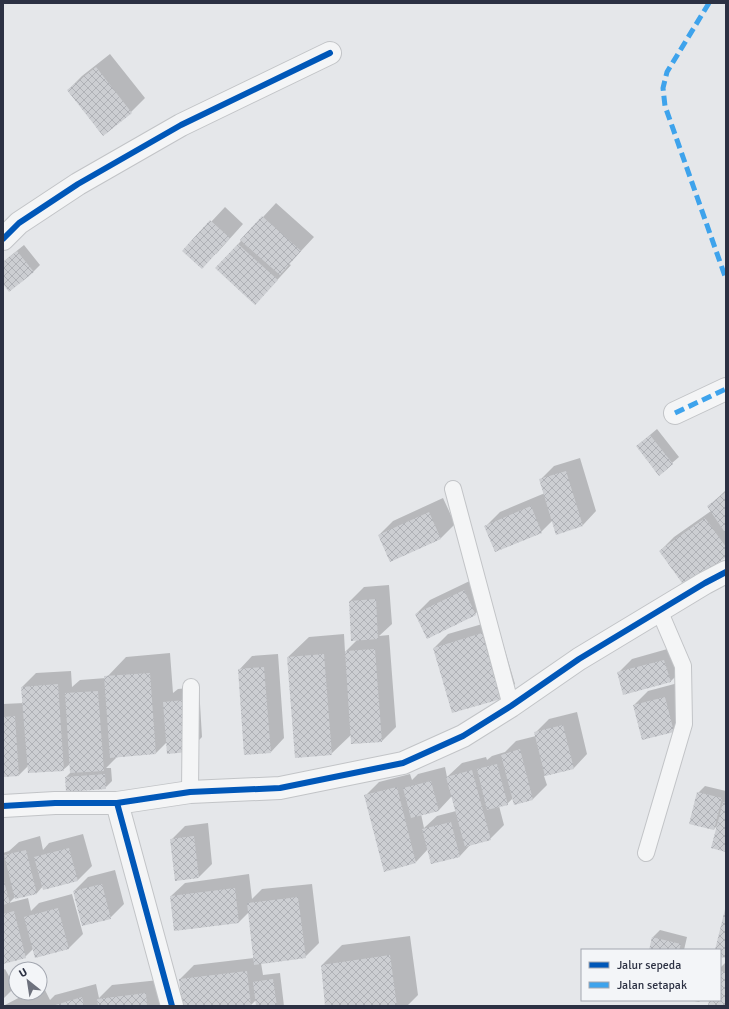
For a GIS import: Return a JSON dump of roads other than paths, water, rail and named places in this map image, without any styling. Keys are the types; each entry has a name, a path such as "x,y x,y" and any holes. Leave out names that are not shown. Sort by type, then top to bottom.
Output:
{"street":[{"path":"3,239 19,223 78,184 181,125 330,53"},
{"path":"675,414 726,389"},
{"path":"3,806 55,803 117,803 190,792 280,788 403,763 463,736 511,706 579,658 726,572"},
{"path":"117,803 172,1006"}],"lane":[{"path":"454,489 511,706"},
{"path":"646,853 684,724 683,666 659,610"},
{"path":"190,792 191,687"}]}
